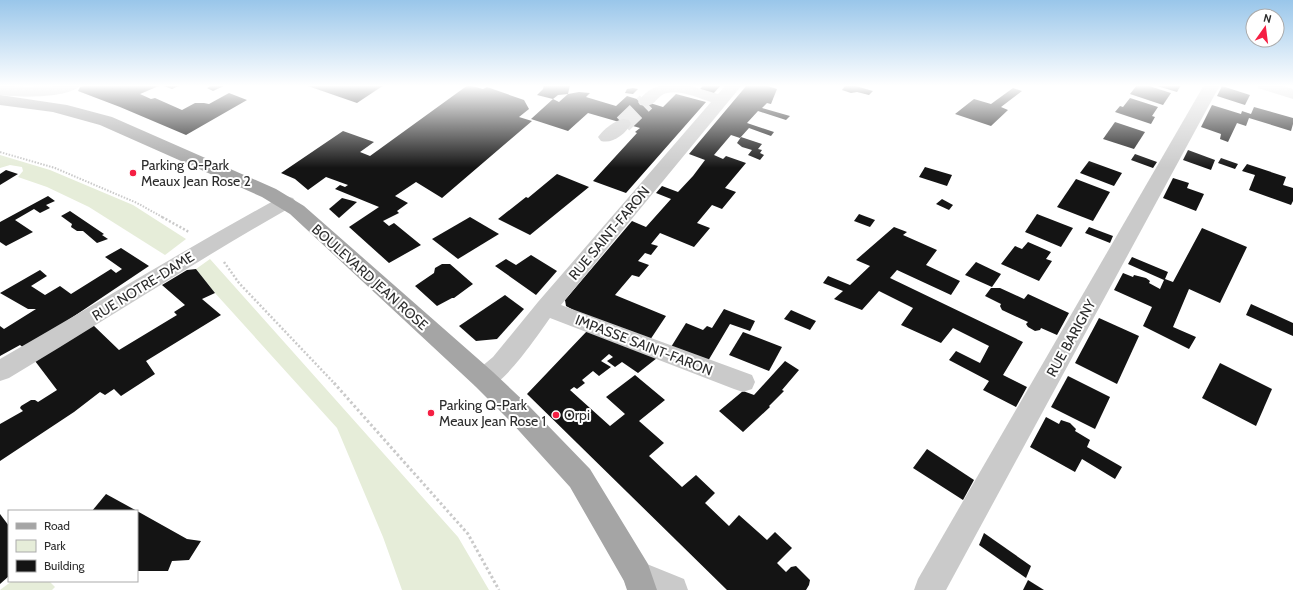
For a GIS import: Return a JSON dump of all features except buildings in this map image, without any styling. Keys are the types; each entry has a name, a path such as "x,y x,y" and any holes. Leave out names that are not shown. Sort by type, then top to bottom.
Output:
{"main road":[{"name":"BOULEVARD JEAN ROSE","path":"80,113 106,121 286,202 342,250 484,379 520,414 580,478 640,582"}],"street":[{"name":"RUE SAINT-FARON","path":"484,379 502,364 546,308 710,113"},
{"name":"RUE BARIGNY","path":"929,590 1197,113"},
{"path":"607,137 623,124"},
{"name":"RUE NOTRE-DAME","path":"0,371 92,317 210,244 286,202"},
{"name":"IMPASSE SAINT-FARON","path":"546,308 743,382"},
{"path":"640,582 673,590"}],"path":[{"path":"0,152 54,168 137,203 210,244 239,283 336,384 468,534 499,590"}],"green space":[{"path":"0,155 50,170 133,205 186,239 165,255 89,207 47,187 18,177 23,171 22,167 10,165 0,168"},
{"path":"210,259 458,537 489,590 402,590 383,537 337,428 215,293 196,269"},
{"path":"11,582 50,582 55,587 52,590 0,590"}],"tunnel":[{"path":"623,124 635,113"}],"place":[{"name":"Parking Q-Park Meaux Jean Rose 2","path":"133,173"},
{"name":"Parking Q-Park Meaux Jean Rose 1","path":"431,413"},
{"name":"Orpi","path":"556,415"}]}
